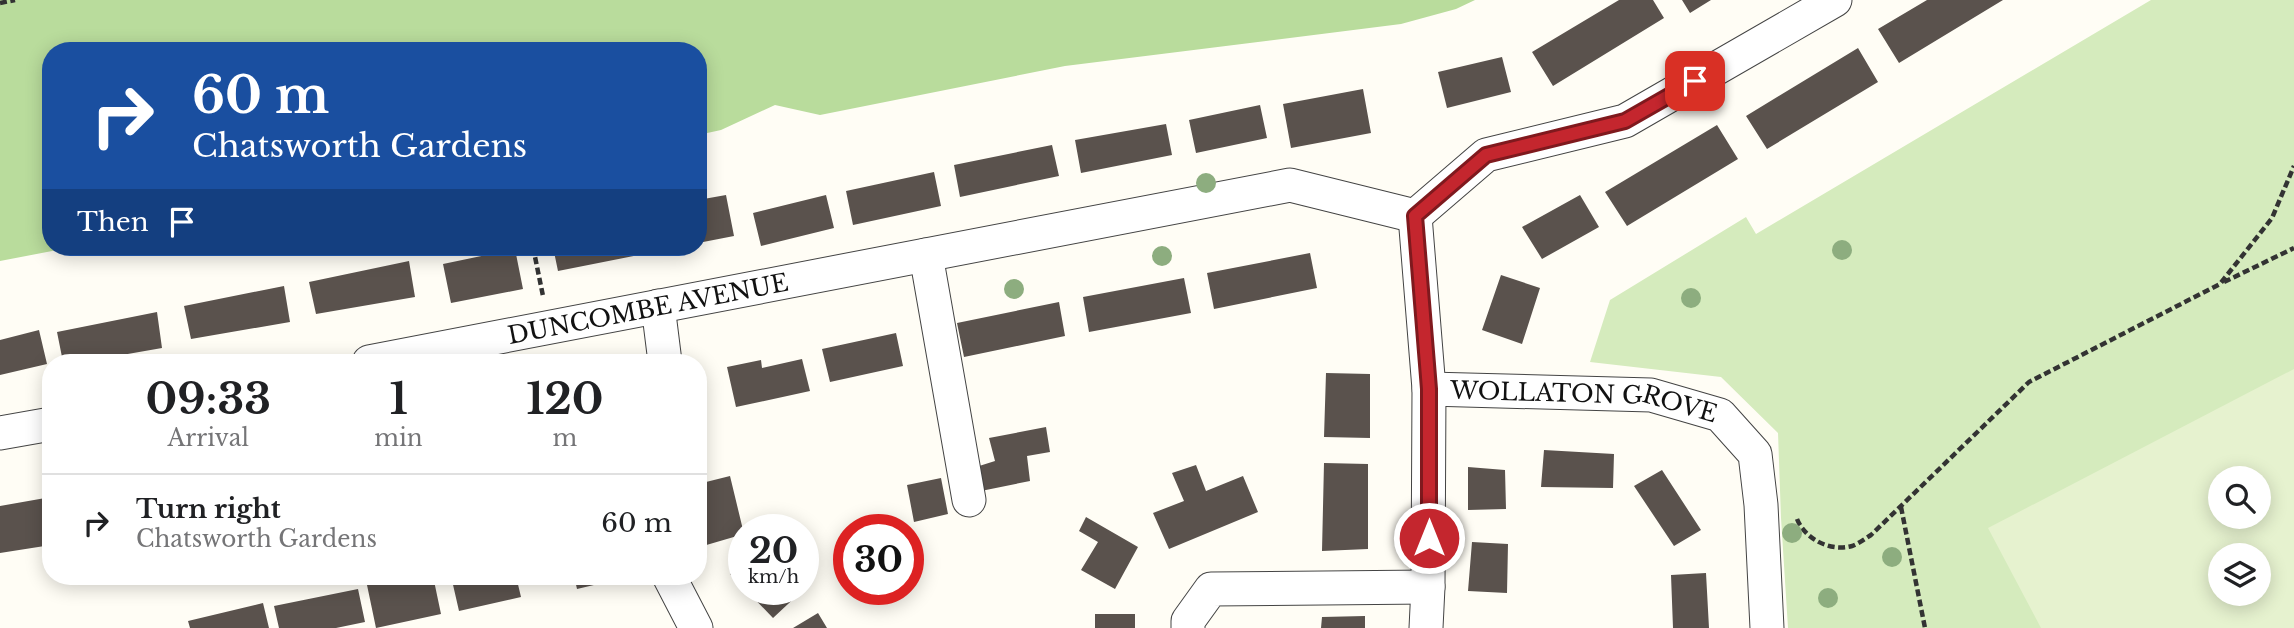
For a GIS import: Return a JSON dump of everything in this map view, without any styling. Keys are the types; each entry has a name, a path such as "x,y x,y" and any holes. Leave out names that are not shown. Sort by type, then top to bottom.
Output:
{"street":[{"path":"1426,628 1429,587 1429,389 1415,216 1486,155 1625,121 1835,0"},
{"name":"DUNCOMBE AVENUE","path":"411,354 1290,186 1415,216"},
{"path":"926,255 969,500"},
{"path":"659,306 664,354"},
{"name":"WOLLATON GROVE","path":"1429,389 1651,395 1720,415 1755,454 1767,628"},
{"path":"0,433 42,426"},
{"path":"673,585 693,628"},
{"path":"1188,628 1188,621 1211,589 1429,587"}],"path":[{"path":"0,3 15,0"},
{"path":"2220,284 2272,218 2294,166"},
{"path":"1796,515 1801,528 1823,545 1852,546 1871,535 2029,383 2294,247"},
{"path":"535,256 549,328"},
{"path":"1901,507 1925,628"}],"green space":[{"path":"0,0 1475,0 1456,9 1401,24 1065,66 820,115 775,105 721,130 707,133 707,42 42,42 42,253 0,261"},
{"path":"2151,0 2294,0 2294,628 1788,628 1778,433 1721,377 1590,362 1610,300 1746,217 1756,234"},
{"path":"2294,369 2294,628 2041,628 1988,528"}],"building":[{"path":"1619,0 1653,0 1664,18 1553,86 1532,52"},
{"path":"1682,0 1711,0 1690,13"},
{"path":"1927,0 2003,0 1899,63 1878,29"},
{"path":"1858,48 1878,82 1767,149 1746,116"},
{"path":"1502,57 1511,92 1447,108 1438,72"},
{"path":"1363,89 1371,133 1291,148 1283,104"},
{"path":"1260,105 1267,138 1196,153 1189,120"},
{"path":"1166,124 1172,155 1081,173 1075,140"},
{"path":"1717,125 1738,159 1627,226 1605,192"},
{"path":"1052,145 1059,176 960,197 954,165"},
{"path":"934,172 941,206 853,225 846,191"},
{"path":"726,195 734,236 707,241 707,198"},
{"path":"826,195 834,228 761,246 753,213"},
{"path":"1580,195 1599,227 1542,259 1522,227"},
{"path":"1310,253 1317,288 1214,309 1207,273"},
{"path":"481,256 516,256 523,289 451,303 443,264"},
{"path":"555,256 634,256 558,271"},
{"path":"409,261 415,297 316,314 309,282"},
{"path":"1501,275 1540,288 1522,344 1482,330"},
{"path":"1184,278 1191,313 1089,332 1083,297"},
{"path":"284,286 290,322 191,339 184,306"},
{"path":"1059,302 1065,336 964,357 957,323"},
{"path":"157,312 162,348 128,354 61,354 57,332"},
{"path":"39,330 45,354 42,354 42,365 0,375 0,340"},
{"path":"896,333 903,366 830,382 822,349"},
{"path":"802,359 810,391 736,407 727,367 761,360 762,368"},
{"path":"1326,373 1370,374 1370,438 1324,437"},
{"path":"1046,427 1050,452 1027,456 1030,481 981,491 976,467 995,461 989,438"},
{"path":"1544,450 1614,454 1613,488 1541,487"},
{"path":"1324,463 1368,464 1368,549 1322,551"},
{"path":"1196,465 1206,491 1243,476 1258,512 1169,549 1153,513 1184,501 1172,473"},
{"path":"1468,467 1505,470 1506,509 1468,510"},
{"path":"1662,470 1701,530 1674,546 1634,486"},
{"path":"730,476 739,514 728,514 728,539 707,545 707,482"},
{"path":"941,478 948,514 924,520 924,514 912,514 907,485"},
{"path":"42,499 42,546 0,553 0,506"},
{"path":"1086,517 1138,547 1115,589 1081,570 1098,542 1079,531"},
{"path":"1472,542 1508,544 1507,593 1468,591"},
{"path":"1706,573 1709,628 1673,628 1671,575"},
{"path":"367,585 435,585 441,614 376,628"},
{"path":"453,585 518,585 521,597 459,611"},
{"path":"576,585 594,585 577,589"},
{"path":"358,589 365,622 336,628 279,628 274,606"},
{"path":"263,603 269,628 190,628 188,621"},
{"path":"760,605 787,605 773,618"},
{"path":"818,613 827,628 793,628"},
{"path":"1095,614 1135,614 1135,628 1095,628"},
{"path":"1365,616 1365,628 1321,628 1322,617"}],"route":[{"path":"1429,538 1429,389 1415,216 1486,155 1625,121 1695,81"}]}
